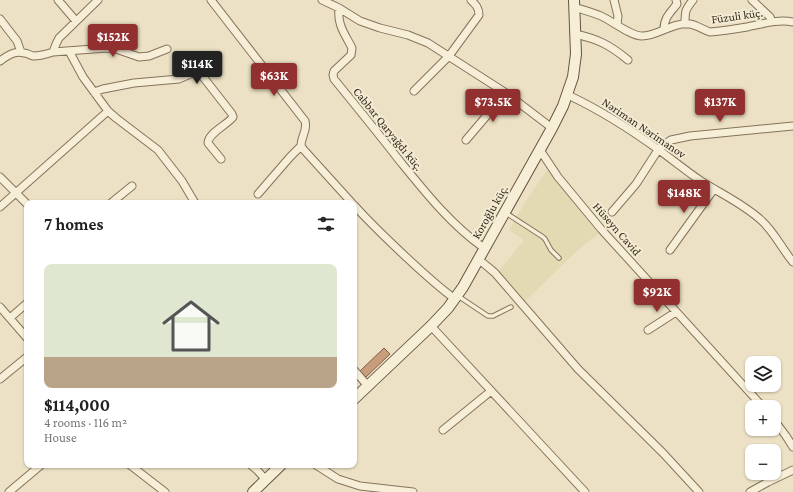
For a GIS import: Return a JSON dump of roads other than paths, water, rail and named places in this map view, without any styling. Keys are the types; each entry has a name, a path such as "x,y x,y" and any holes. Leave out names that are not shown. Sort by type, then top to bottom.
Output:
{"street":[{"path":"58,0 76,21"},
{"path":"53,52 59,38 98,0"},
{"path":"211,0 305,121 306,128 301,140 301,146 349,200"},
{"path":"322,0 340,8 360,21 408,35 428,43 506,93 552,128"},
{"path":"414,91 449,56 479,15 477,5 472,0"},
{"path":"614,0 618,16 617,25"},
{"path":"664,29 664,23 667,17 677,4 676,0"},
{"path":"574,4 634,34 642,36 651,35 669,27 685,24 686,8 693,0"},
{"path":"752,0 770,17 772,22"},
{"name":"Koroğlu küç.","path":"357,396 440,317 456,297 540,150 564,106 573,77 576,54 574,4"},
{"name":"Cabbar Qaryağdı küç.","path":"340,8 338,16 339,21 352,48 352,52 351,55 334,72 334,79 412,176 442,210 464,232 484,248"},
{"path":"0,19 17,41 21,52"},
{"name":"Füzuli küç.","path":"685,24 697,26 710,32 772,22 793,22"},
{"path":"575,34 590,37 614,48 628,60"},
{"path":"0,61 6,56 21,52 31,56 36,56 53,52 112,48 139,57 149,56 167,49"},
{"path":"68,51 83,77 108,111 158,150 182,181 193,200"},
{"path":"94,92 134,83 179,79 195,72 200,73 233,117 208,140 208,143 221,159"},
{"path":"466,140 506,93"},
{"name":"Nəriman Nərimanov","path":"568,95 605,114 700,180 734,200 761,220 770,229 793,262"},
{"path":"0,207 108,111"},
{"path":"612,212 636,184 658,150 671,140 690,136 793,126"},
{"path":"258,194 301,146"},
{"name":"Hüseyn Cavid","path":"540,150 558,177 597,223 757,400"},
{"path":"0,177 24,201"},
{"path":"115,200 132,186"},
{"path":"670,250 714,189"},
{"path":"357,209 388,241 439,287 456,297"},
{"path":"478,259 495,273 578,369 663,454 698,492"},
{"path":"10,318 24,306"},
{"path":"0,307 24,334"},
{"path":"648,330 676,312"},
{"path":"431,326 584,492"},
{"path":"0,379 24,359"},
{"path":"357,373 368,386"},
{"path":"443,430 491,390"},
{"path":"781,429 793,447"},
{"path":"9,492 37,468"},
{"path":"134,468 165,492"},
{"path":"255,468 266,480"},
{"path":"253,492 278,468"},
{"path":"321,468 338,479 359,489 413,492"},
{"path":"750,492 793,470"}],"lane":[{"path":"505,212 543,237 551,250 559,258"},
{"path":"456,297 488,316 493,316 511,307"}]}
